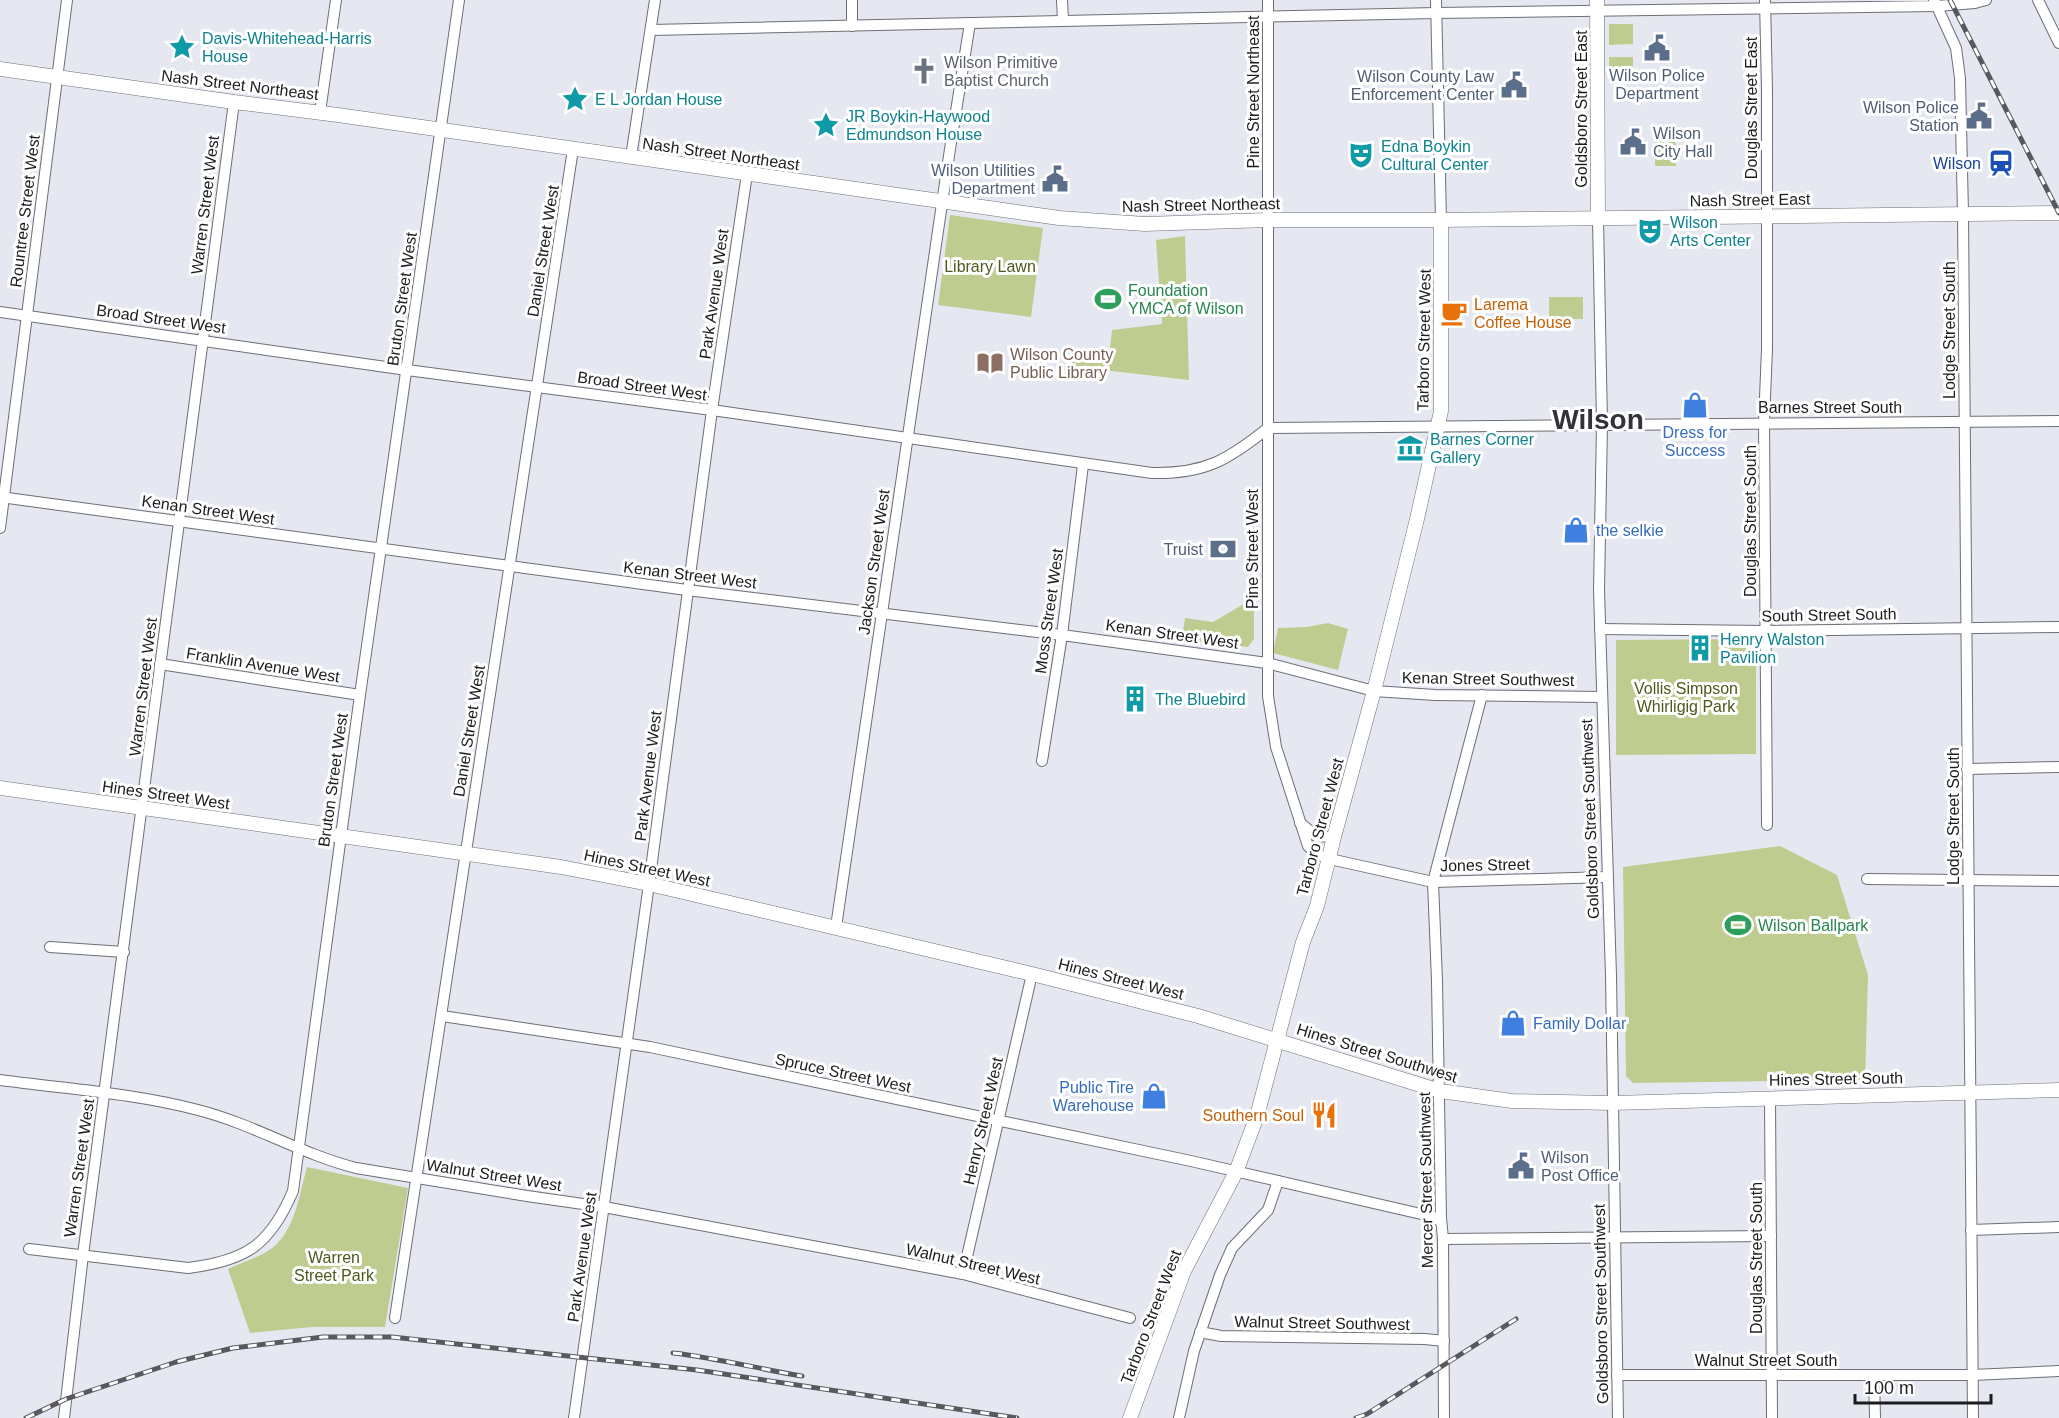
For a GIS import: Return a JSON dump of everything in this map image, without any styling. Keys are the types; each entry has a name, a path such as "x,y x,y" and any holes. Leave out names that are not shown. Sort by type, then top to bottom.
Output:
{"main road":[{"name":"Goldsboro Street East","path":"1597,6 1598,219"},
{"name":"Nash Street Northeast","path":"0,69 320,112 1059,218 1145,224 1268,220 1441,220"},
{"name":"Nash Street East","path":"1441,220 2059,213"},
{"name":"Tarboro Street West","path":"1130,1418 1184,1271 1236,1172 1257,1116 1303,942 1317,906 1374,691 1418,519 1441,411 1441,220"},
{"name":"Hines Street West","path":"0,788 561,867 649,884 1032,974 1198,1016 1276,1040"},
{"name":"Hines Street Southwest","path":"1276,1040 1440,1091 1512,1101 1613,1102"},
{"name":"Hines Street South","path":"1613,1102 2059,1090"}],"street":[{"name":"Rountree Street West","path":"0,528 67,0"},
{"path":"320,112 336,0"},
{"name":"Bruton Street West","path":"29,1249 188,1268 227,1261 244,1255 263,1239 286,1208 297,1176 360,695 459,0"},
{"path":"631,157 655,0"},
{"path":"852,0 852,26"},
{"path":"1062,0 1063,21"},
{"name":"Pine Street Northeast","path":"1268,0 1268,220"},
{"path":"1436,0 1441,220"},
{"path":"2038,0 2059,43"},
{"path":"651,30 1437,13 1597,6 1935,3 1958,5 1978,1"},
{"name":"Lodge Street South","path":"1935,3 1956,48 1960,78 1973,1418"},
{"name":"Douglas Street East","path":"1765,4 1767,216"},
{"name":"Jackson Street West","path":"836,927 970,23"},
{"name":"Warren Street West","path":"64,1418 83,1255 234,102"},
{"name":"Daniel Street West","path":"395,1318 573,149"},
{"name":"Park Avenue West","path":"574,1418 649,884 712,410 747,174"},
{"name":"Douglas Street South","path":"1767,216 1767,349 1764,422 1767,825"},
{"name":"Goldsboro Street Southwest","path":"1598,219 1602,424 1599,539 1600,629 1613,1102 1618,1418"},
{"name":"Pine Street West","path":"1268,220 1267,663 1271,724 1275,747 1308,846 1318,855 1329,859"},
{"name":"Broad Street West","path":"0,312 1152,473 1184,472 1226,459 1268,428"},
{"name":"Barnes Street South","path":"1268,428 2059,421"},
{"name":"Moss Street West","path":"1042,761 1062,634 1083,465"},
{"name":"Kenan Street West","path":"2,498 687,590 1062,634 1267,663 1374,691"},
{"name":"South Street South","path":"1600,629 1765,631 2059,627"},
{"name":"Franklin Avenue West","path":"160,664 360,695"},
{"name":"Kenan Street Southwest","path":"1374,691 1602,697"},
{"name":"Mercer Street Southwest","path":"1444,1418 1440,1091 1433,882 1482,695"},
{"path":"1967,769 2059,767"},
{"path":"1300,823 1316,836 1334,837"},
{"name":"Jones Street","path":"1329,859 1433,882 1607,877"},
{"path":"1867,879 2059,881"},
{"path":"50,947 124,952"},
{"name":"Henry Street West","path":"963,1274 1032,974"},
{"name":"Spruce Street West","path":"442,1016 650,1047 1278,1181 1434,1217 1441,1222"},
{"name":"Walnut Street West","path":"0,1080 198,1110 332,1162 356,1168 604,1207 963,1274 1130,1318"},
{"name":"Douglas Street South","path":"1770,1097 1772,1418"},
{"path":"1179,1418 1200,1332 1220,1275 1232,1248 1268,1209 1278,1181"},
{"path":"1971,1230 2059,1227"},
{"path":"1443,1239 1771,1236"},
{"name":"Walnut Street Southwest","path":"1200,1332 1221,1336 1444,1341"},
{"name":"Walnut Street South","path":"1617,1375 1972,1375 2059,1371"},
{"path":"1874,1375 1875,1418"}],"green space":[{"path":"1609,24 1633,24 1633,44 1609,45"},
{"path":"1609,57 1633,57 1633,77 1609,77"},
{"path":"1655,125 1675,125 1676,166 1655,166"},
{"name":"Library Lawn","path":"950,215 1043,228 1031,317 938,305"},
{"path":"1185,236 1189,380 1069,366 1071,350 1110,349 1112,330 1162,324 1156,240"},
{"path":"1549,297 1583,297 1583,319 1549,319"},
{"path":"1254,598 1254,639 1248,647 1182,640 1185,618 1213,622"},
{"path":"1328,623 1348,629 1338,670 1273,653 1278,628 1307,627"},
{"name":"Vollis Simpson Whirligig Park","path":"1756,639 1756,754 1616,755 1616,640"},
{"name":"Wilson Ballpark","path":"1780,846 1837,875 1868,975 1865,1080 1633,1083 1626,1076 1623,867"},
{"name":"Warren Street Park","path":"307,1167 408,1188 385,1327 312,1327 250,1333 228,1269 268,1251 284,1235 295,1213"}],"railway":[{"path":"1950,0 2059,213"},
{"path":"1356,1418 1367,1414 1516,1319"},
{"path":"26,1418 66,1399 176,1362 233,1348 323,1337 392,1337 697,1370 1017,1418"},
{"path":"673,1353 802,1376"}],"place":[{"name":"Davis-Whitehead-Harris House","path":"182,47"},
{"name":"Wilson Police Department","path":"1657,48"},
{"name":"Wilson Primitive Baptist Church","path":"924,71"},
{"name":"Wilson County Law Enforcement Center","path":"1514,85"},
{"name":"E L Jordan House","path":"575,99"},
{"name":"Wilson Police Station","path":"1979,116"},
{"name":"JR Boykin-Haywood Edmundson House","path":"826,125"},
{"name":"Wilson City Hall","path":"1633,142"},
{"name":"Edna Boykin Cultural Center","path":"1361,155"},
{"name":"Wilson","path":"2001,163"},
{"name":"Wilson Utilities Department","path":"1055,179"},
{"name":"Wilson Arts Center","path":"1650,231"},
{"name":"Foundation YMCA of Wilson","path":"1108,299"},
{"name":"Larema Coffee House","path":"1454,313"},
{"name":"Wilson County Public Library","path":"990,363"},
{"name":"Dress for Success","path":"1695,405"},
{"name":"Barnes Corner Gallery","path":"1410,448"},
{"name":"the selkie","path":"1576,530"},
{"name":"Truist","path":"1223,549"},
{"name":"Henry Walston Pavilion","path":"1700,648"},
{"name":"The Bluebird","path":"1135,699"},
{"name":"Wilson Ballpark","path":"1738,925"},
{"name":"Family Dollar","path":"1513,1023"},
{"name":"Public Tire Warehouse","path":"1154,1096"},
{"name":"Southern Soul","path":"1324,1115"},
{"name":"Wilson Post Office","path":"1521,1166"}],"district":[{"name":"Wilson","path":"1598,419"}]}
